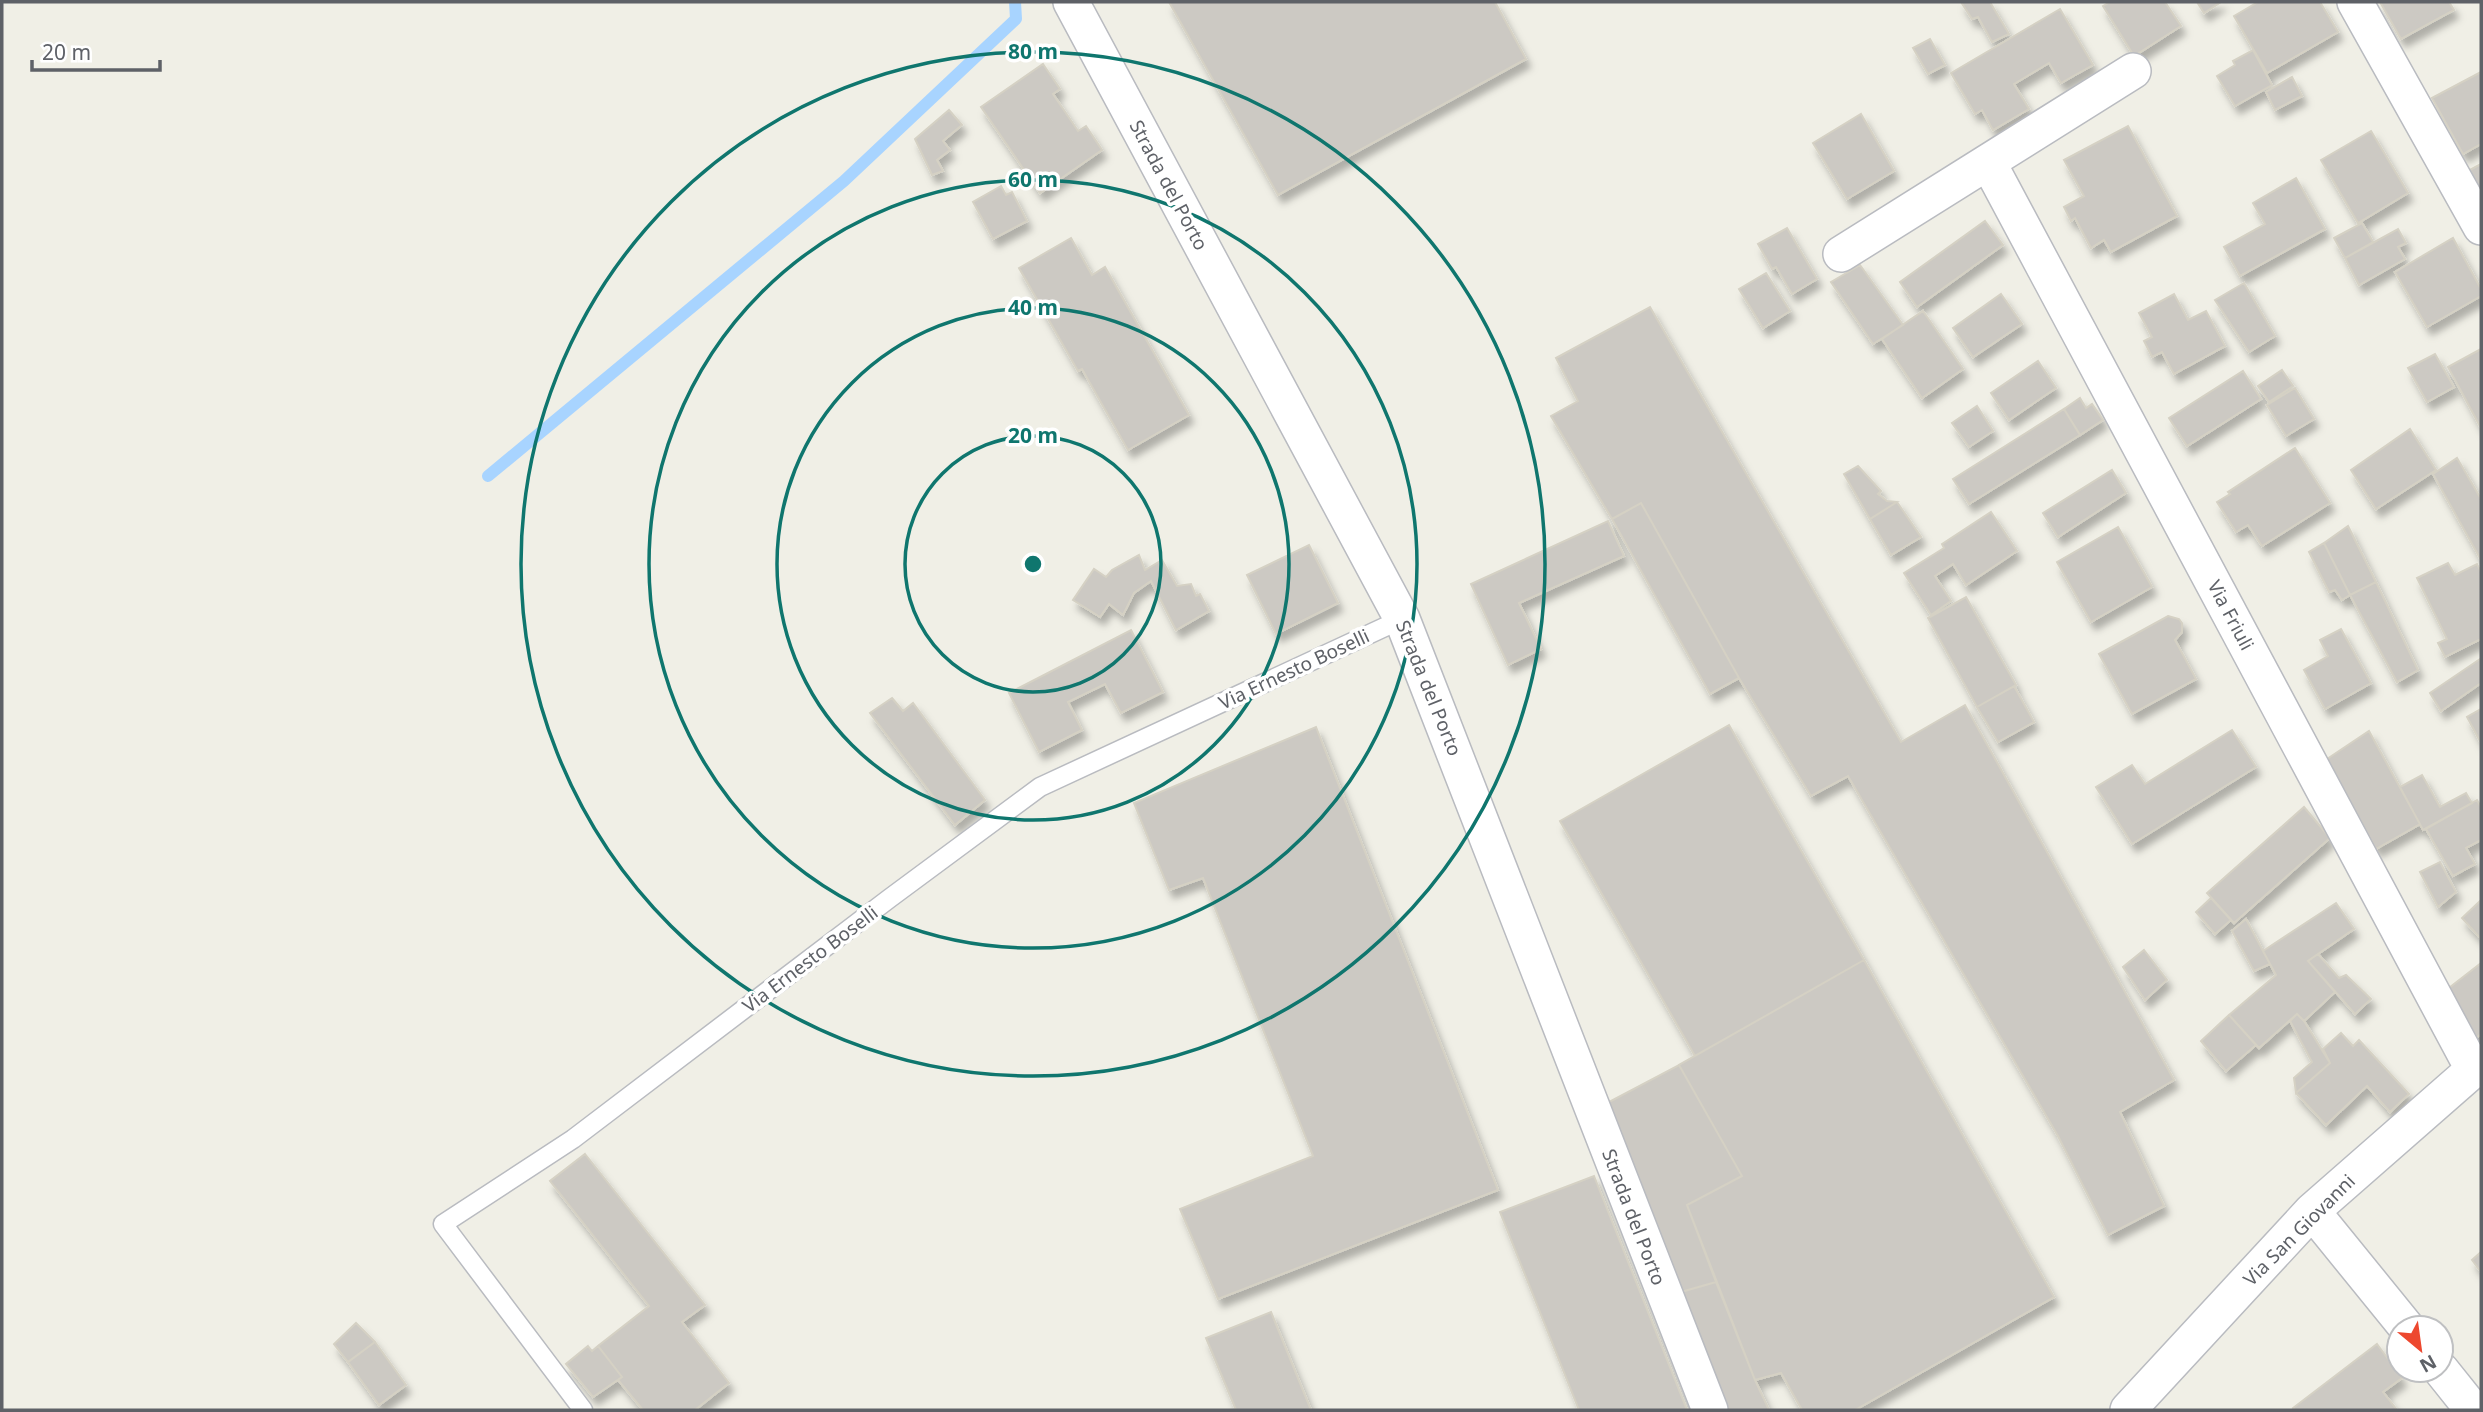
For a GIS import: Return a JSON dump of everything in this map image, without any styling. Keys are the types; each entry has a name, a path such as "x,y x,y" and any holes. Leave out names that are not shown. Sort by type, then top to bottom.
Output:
{"street":[{"name":"Strada del Porto","path":"1071,2 1402,619 1710,1410"},
{"path":"2355,2 2481,228"},
{"path":"1842,254 2133,71"},
{"name":"Via Friuli","path":"1988,162 2477,1066"},
{"name":"Via San Giovanni","path":"2128,1410 2312,1211 2477,1066"},
{"path":"2312,1211 2396,1314"},
{"path":"2452,1384 2473,1410"}],"lane":[{"name":"Via Ernesto Boselli","path":"583,1410 443,1224 573,1139 1040,787 1402,619"}],"building":[{"path":"1169,2 1495,2 1526,59 1278,195"},
{"path":"1961,2 1990,2 2009,34 1992,42 1978,17 1972,19"},
{"path":"2110,2 2165,2 2181,26 2134,56 2103,6"},
{"path":"2197,2 2221,2 2204,13"},
{"path":"2258,2 2320,2 2338,32 2267,73 2234,16"},
{"path":"2380,2 2449,2 2454,10 2401,39"},
{"path":"2060,9 2093,65 2061,83 2049,63 2014,84 2029,109 1993,130 1982,110 1975,114 1951,73"},
{"path":"1930,39 1945,65 1928,74 1913,48"},
{"path":"2253,50 2272,85 2235,106 2217,76 2235,65 2233,61"},
{"path":"1043,64 1060,89 1053,94 1078,131 1086,126 1102,150 1040,193 981,107"},
{"path":"2481,72 2481,144 2463,154 2432,98"},
{"path":"2292,77 2302,96 2275,110 2266,92"},
{"path":"949,110 962,125 943,141 950,150 937,160 943,171 932,175 915,139"},
{"path":"1861,114 1894,171 1847,199 1813,143"},
{"path":"2128,126 2177,216 2111,252 2104,240 2091,248 2075,218 2071,221 2064,207 2084,196 2064,160"},
{"path":"2371,131 2408,193 2358,223 2321,160"},
{"path":"2481,164 2481,186 2475,189 2466,172"},
{"path":"2296,178 2325,229 2240,276 2224,247 2265,224 2253,203"},
{"path":"1001,186 1006,195 1012,192 1027,221 993,239 973,202"},
{"path":"1985,221 2003,245 1917,307 1900,282"},
{"path":"2362,223 2373,242 2345,258 2334,238"},
{"path":"1787,228 1817,279 1792,294 1776,267 1772,269 1758,244"},
{"path":"2398,229 2406,243 2398,247 2405,259 2359,285 2345,258"},
{"path":"1071,238 1092,275 1105,267 1189,415 1128,450 1082,369 1078,371 1019,268"},
{"path":"2453,238 2481,289 2481,296 2427,327 2395,272"},
{"path":"1860,265 1903,325 1873,344 1831,282"},
{"path":"1766,273 1790,311 1763,328 1739,289"},
{"path":"2244,283 2275,336 2249,352 2215,300"},
{"path":"2001,294 2022,324 1973,357 1953,328"},
{"path":"2174,294 2188,320 2206,311 2225,346 2174,374 2162,352 2152,357 2144,341 2152,337 2139,313"},
{"path":"1650,307 1901,742 1965,705 2174,1080 2120,1112 2164,1206 2108,1235 2058,1136 1848,776 1811,796 1739,678 1641,503 1612,519 1551,416 1578,401 1556,358"},
{"path":"1923,311 1963,369 1922,398 1882,339"},
{"path":"2481,349 2481,428 2448,367"},
{"path":"2435,354 2454,387 2427,402 2408,368"},
{"path":"2038,361 2056,388 2009,420 1991,393"},
{"path":"2282,370 2293,386 2269,402 2258,386"},
{"path":"2243,371 2261,399 2187,446 2169,418"},
{"path":"2295,388 2314,419 2286,436 2267,405"},
{"path":"2080,398 2086,408 2092,404 2103,420 2080,435 2064,409"},
{"path":"1977,406 1993,431 1969,447 1952,423"},
{"path":"2064,409 2080,435 1969,504 1953,479"},
{"path":"2410,429 2436,470 2376,509 2351,470"},
{"path":"2295,448 2330,503 2262,546 2248,525 2236,532 2217,502"},
{"path":"2457,458 2481,499 2481,560 2433,474"},
{"path":"1858,466 1881,491 1878,494 1887,501 1897,502 1870,519 1844,474"},
{"path":"2112,470 2126,493 2058,537 2043,513"},
{"path":"1897,502 1921,537 1891,555 1870,519"},
{"path":"1641,503 1739,678 1710,694 1612,519"},
{"path":"1991,512 2017,551 1966,585 1953,564 1935,576 1951,601 1931,615 1904,573 1944,548 1942,544"},
{"path":"1608,521 1624,556 1519,603 1541,649 1508,665 1471,584"},
{"path":"2348,526 2376,582 2350,595 2324,543"},
{"path":"2118,527 2152,587 2091,622 2057,562"},
{"path":"2324,543 2350,595 2342,600 2335,590 2329,592 2309,552"},
{"path":"1309,545 1338,603 1276,634 1247,575"},
{"path":"1139,555 1145,570 1162,560 1177,586 1191,584 1196,596 1200,594 1209,611 1176,630 1151,581 1134,593 1123,615 1109,604 1100,617 1073,600 1094,569 1106,577 1112,570"},
{"path":"2448,563 2455,575 2477,564 2481,572 2481,639 2445,657 2438,643 2447,639 2417,578"},
{"path":"2376,582 2418,670 2397,682 2350,595"},
{"path":"1966,597 2016,685 1977,707 1928,618"},
{"path":"2168,616 2179,619 2182,623 2182,632 2175,640 2196,679 2132,714 2099,654"},
{"path":"2341,629 2371,683 2325,709 2304,670 2328,656 2320,640"},
{"path":"1131,630 1163,692 1121,713 1105,684 1068,702 1082,730 1039,752 1009,693"},
{"path":"2480,659 2481,683 2441,711 2430,693"},
{"path":"2014,686 2034,722 1998,742 1977,707"},
{"path":"892,698 903,711 913,703 985,800 955,825 870,713"},
{"path":"2481,709 2481,743 2467,717"},
{"path":"1729,725 1864,960 1695,1056 1560,821"},
{"path":"1316,727 1498,1190 1218,1299 1180,1209 1313,1156 1203,878 1169,890 1134,803"},
{"path":"2232,730 2256,767 2132,844 2096,787 2132,765 2145,784"},
{"path":"2369,731 2420,824 2376,849 2327,759"},
{"path":"2422,775 2440,807 2466,793 2472,803 2423,830 2400,787"},
{"path":"2477,800 2481,807 2481,840 2466,848 2475,864 2453,876 2426,829"},
{"path":"2304,807 2330,838 2234,923 2207,893"},
{"path":"2440,862 2456,892 2438,907 2420,872"},
{"path":"2211,898 2231,920 2215,934 2196,912"},
{"path":"2481,900 2481,939 2462,918"},
{"path":"2336,903 2354,929 2308,961 2335,992 2304,1021 2297,1014 2259,1048 2229,1015 2276,975 2263,951"},
{"path":"2246,919 2270,964 2254,971 2232,931"},
{"path":"2144,950 2167,980 2145,1000 2123,967"},
{"path":"2318,954 2339,978 2346,975 2371,999 2355,1014 2308,961"},
{"path":"1864,960 2054,1297 1855,1410 1802,1410 1781,1373 1755,1380 1687,1205 1742,1176 1679,1065"},
{"path":"2481,963 2481,1034 2470,1043 2445,991"},
{"path":"2297,1014 2330,1063 2296,1093 2294,1078 2312,1062 2290,1021"},
{"path":"2229,1015 2256,1045 2226,1071 2201,1041"},
{"path":"2341,1033 2353,1046 2359,1040 2409,1094 2390,1112 2367,1086 2326,1125 2296,1093 2330,1063 2323,1049"},
{"path":"1679,1065 1742,1176 1687,1205 1716,1282 1681,1292 1609,1102"},
{"path":"585,1154 705,1305 682,1322 729,1383 695,1410 643,1410 618,1380 622,1377 598,1346 649,1306 550,1181"},
{"path":"1594,1176 1687,1410 1579,1410 1500,1212"},
{"path":"2481,1252 2481,1272 2472,1260"},
{"path":"1716,1282 1769,1410 1726,1410 1681,1292"},
{"path":"1271,1312 1311,1410 1236,1410 1206,1338"},
{"path":"356,1323 375,1342 348,1362 334,1344"},
{"path":"375,1342 406,1385 379,1405 348,1362"},
{"path":"2377,1344 2385,1355 2385,1384 2394,1384 2383,1392 2397,1410 2293,1408"},
{"path":"588,1346 592,1351 598,1346 622,1377 593,1397 566,1364"}],"waterway":[{"path":"488,476 844,181 1016,19 1015,2"}]}
